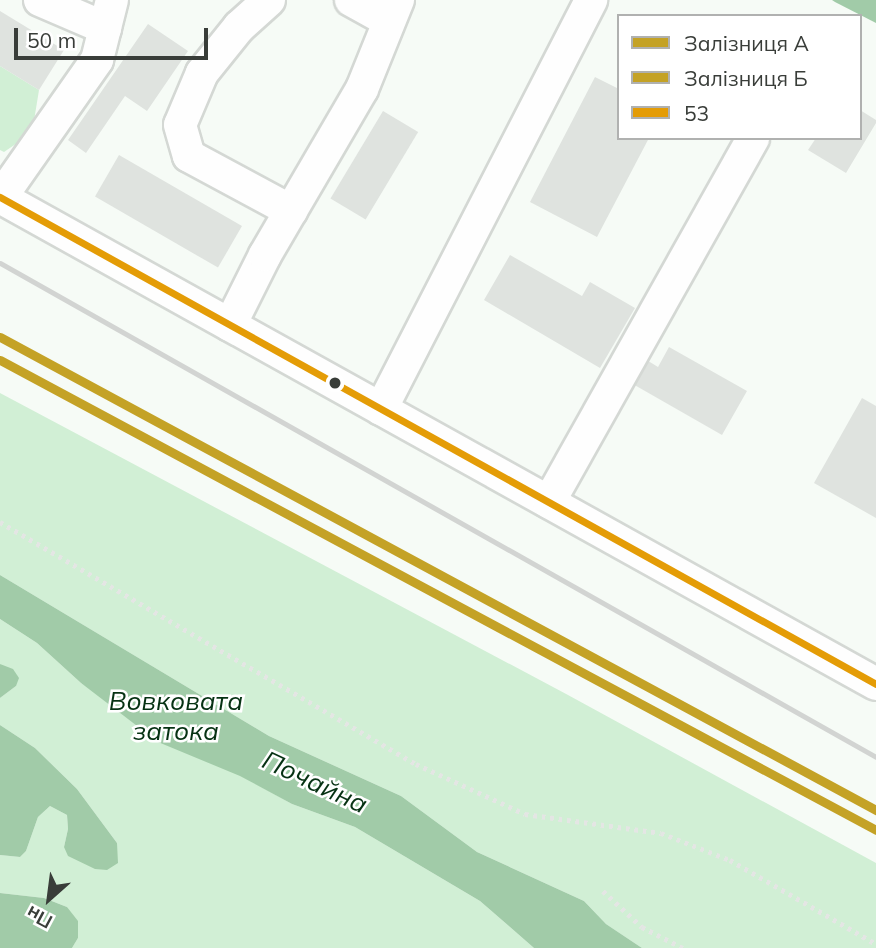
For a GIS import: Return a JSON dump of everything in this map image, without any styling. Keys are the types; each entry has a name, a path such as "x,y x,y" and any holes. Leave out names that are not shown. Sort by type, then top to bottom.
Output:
{"street":[{"path":"40,0 108,14 97,60 1,197 876,684"},
{"path":"269,0 239,27 202,73 180,125 189,156 291,211"},
{"path":"230,325 291,211 362,89 394,11 351,0"},
{"path":"381,409 591,0"},
{"path":"549,502 751,140"}],"path":[{"path":"0,522 416,764 525,814 661,833 730,860 876,944"},
{"path":"603,891 642,927 683,948"}],"shaded area":[{"path":"0,66 39,90 32,133 4,152 0,150"},
{"path":"0,393 568,695 876,863 876,948 642,948 606,924 584,901 477,852 401,796 269,736 0,575"},
{"path":"0,619 37,643 81,683 111,703 292,804 355,827 480,901 534,948 72,948 78,938 67,907 44,898 0,893 0,855 20,857 26,851 38,817 50,806 67,815 68,829 64,847 117,843 77,789 35,748 0,725 0,698 16,686 0,664"}],"water":[{"path":"832,0 876,0 876,23 862,14"},
{"name":"Вовковата затока","path":"0,575 269,736 401,796 477,852 584,901 606,924 642,948 534,948 480,901 355,827 292,804 240,776 158,742 81,683 37,643 0,619"},
{"path":"0,664 13,669 19,678 16,686 0,698"},
{"name":"Вовковата затока","path":"0,725 35,748 77,789 117,843 118,863 107,870 95,869 68,856 64,847 68,829 67,815 50,806 38,817 26,851 20,857 0,855"},
{"path":"0,893 44,898 67,907 78,921 78,938 72,948 0,948"}],"building":[{"path":"0,11 64,50 39,90 0,66"},
{"path":"148,24 188,51 147,111 125,96 86,153 68,140"},
{"path":"595,77 617,88 617,140 648,140 597,237 530,202"},
{"path":"383,111 418,132 366,220 330,198"},
{"path":"862,111 876,120 846,173 808,150 815,140 862,140"},
{"path":"119,155 242,226 218,268 95,197"},
{"path":"510,255 582,296 590,282 635,308 600,368 484,300"},
{"path":"669,347 747,391 722,435 631,383 645,359 658,367"},
{"path":"862,398 876,406 876,518 814,483"}],"railway":[{"path":"0,263 876,757"}],"rail line":[{"name":"A","path":"0,337 876,810"},
{"name":"Б","path":"0,360 876,830"}],"transit line":[{"name":"53","path":"0,197 876,684"}],"water label":[{"name":"Почайна","path":"315,782"}]}
